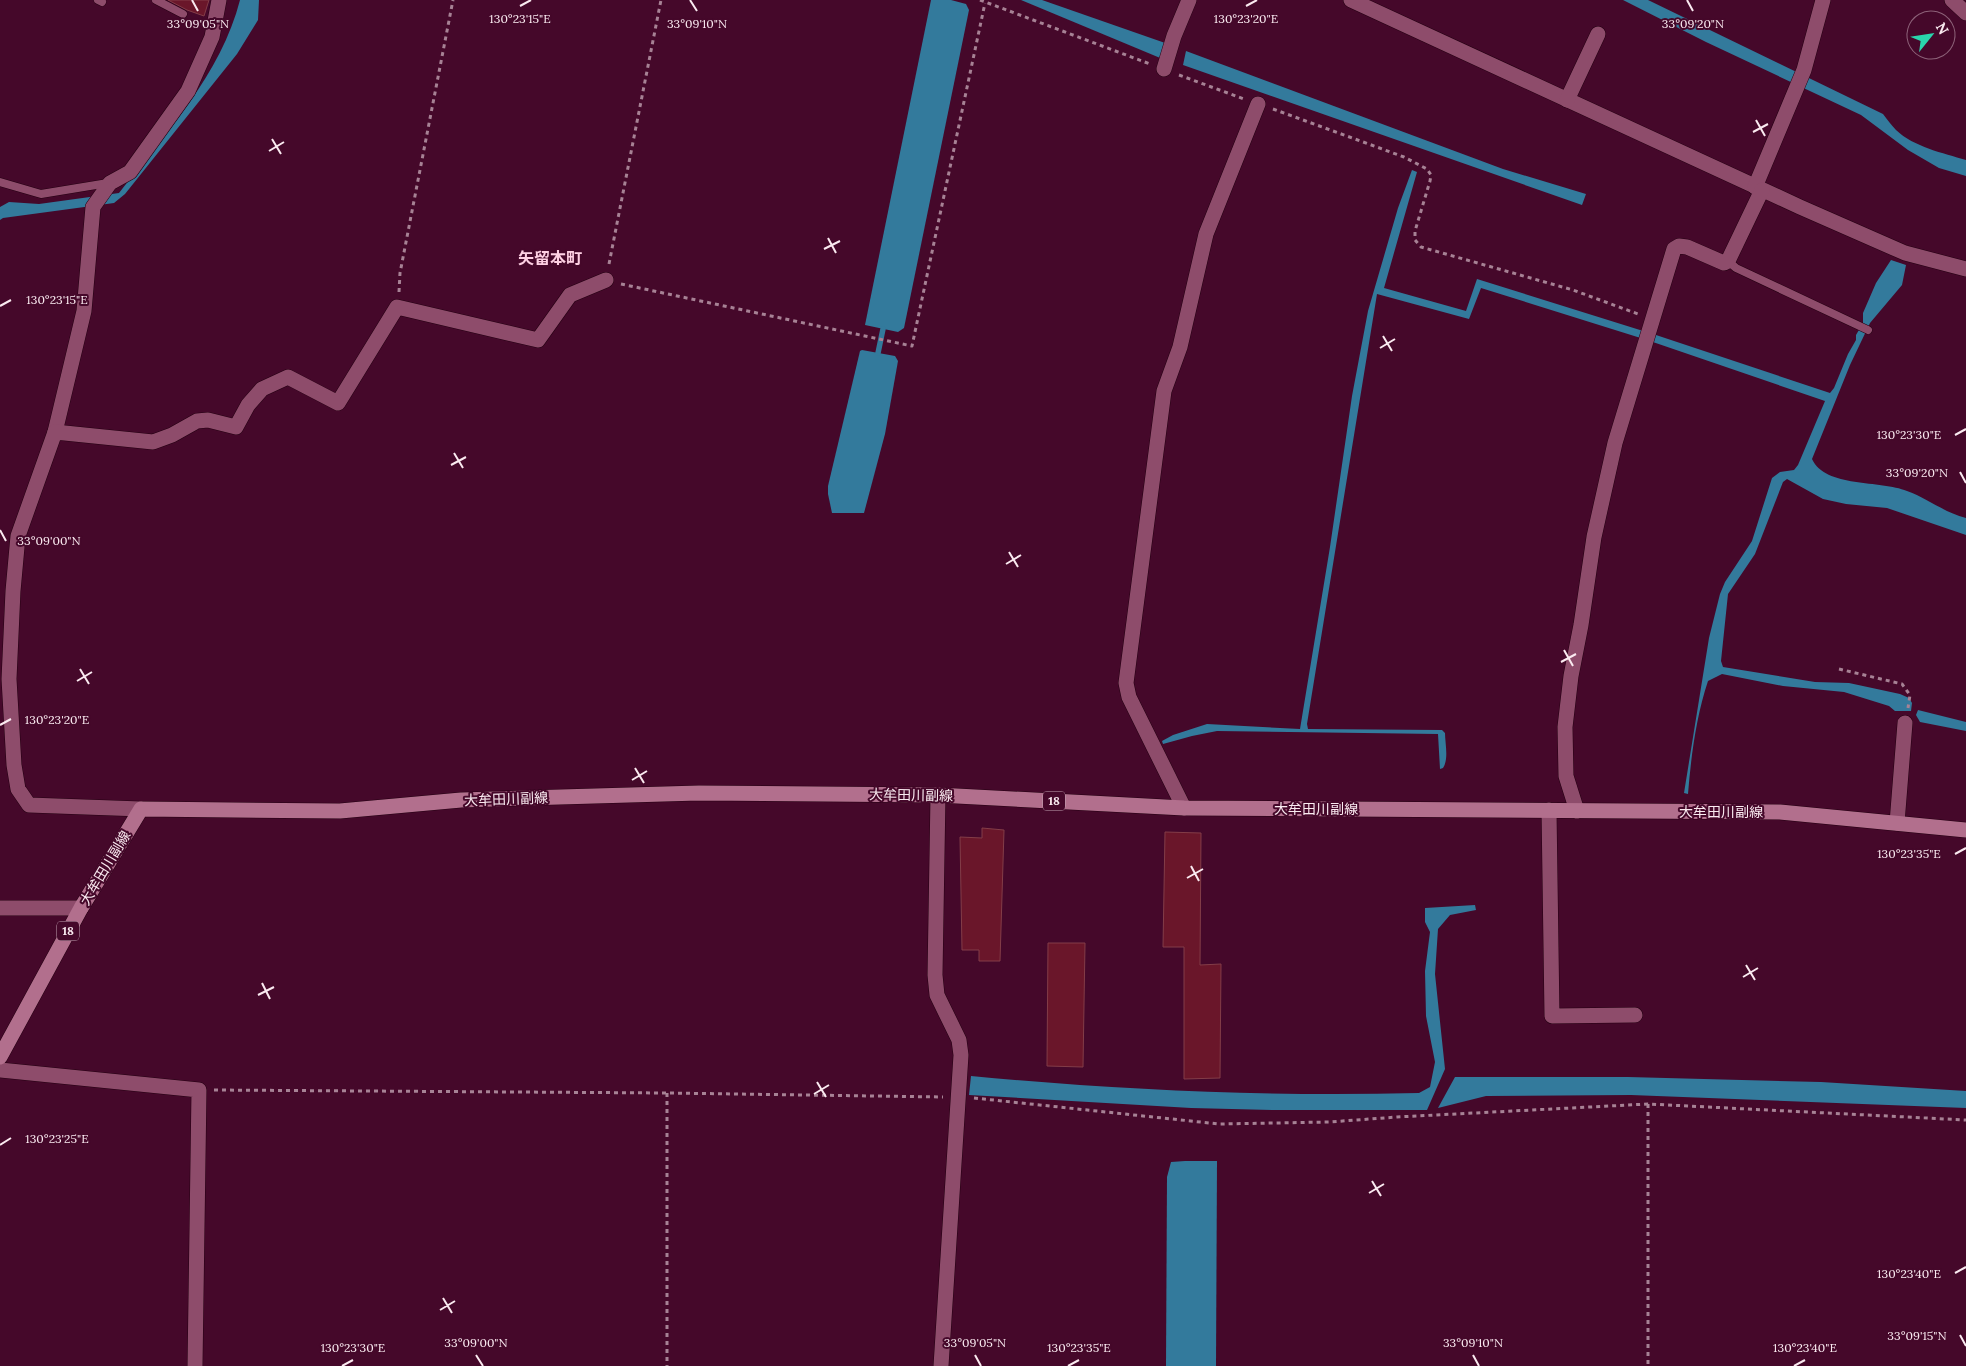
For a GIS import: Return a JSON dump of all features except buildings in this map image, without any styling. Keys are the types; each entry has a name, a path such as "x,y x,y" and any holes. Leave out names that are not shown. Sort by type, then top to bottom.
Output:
{"main road":[{"name":"大牟田川副線","path":"0,1058 80,908 142,809 340,812 460,800 699,793 938,795 1184,808 1780,812 1966,830"}],"street":[{"path":"142,809 29,805 18,789 14,765 9,679 13,591 18,536 56,432 84,310 93,207 110,183 130,172 188,91 212,37 219,0"},
{"path":"1165,64 1189,0"},
{"path":"1577,811 1566,776 1565,727 1571,676 1581,625 1594,537 1615,443 1644,342 1674,249 1679,246 1687,247 1724,263 1728,261 1759,188 1804,70 1824,0"},
{"path":"1952,0 1966,13"},
{"path":"1357,1 1567,100 1905,253 1966,269"},
{"path":"1567,100 1598,34"},
{"path":"1184,808 1129,697 1126,683 1164,391 1180,347 1206,234 1258,104"},
{"path":"56,432 153,442 172,435 197,421 208,420 236,427 248,405 262,389 288,377 338,403 397,307 538,340 570,295 606,280"},
{"path":"1897,823 1905,723"},
{"path":"938,795 935,974 937,995 959,1040 961,1055 941,1366"},
{"path":"1549,810 1552,1016 1635,1015"},
{"path":"0,908 80,908"},
{"path":"0,1070 199,1090 195,1366"}],"lane":[{"path":"156,0 183,14"},
{"path":"0,182 41,194 110,183"},
{"path":"1728,261 1736,268 1868,330"}],"path":[{"path":"397,307 400,273 453,0"},
{"path":"661,0 606,280 912,346 984,3"},
{"path":"980,0 984,3 1165,64 1258,104 1404,157 1427,169 1432,176 1415,231 1414,240 1421,247 1573,290 1651,322"},
{"path":"1838,669 1902,684 1910,695 1905,723"},
{"path":"199,1090 959,1097 1219,1124 1329,1122 1648,1104 1966,1120"},
{"path":"667,1093 667,1366"},
{"path":"1648,1104 1648,1366"}],"water":[{"path":"240,0 259,0 258,20 237,54 125,194 114,203 3,218 0,220 0,207 9,202 39,204 119,193 173,125 206,78 220,53"},
{"path":"931,0 951,0 966,4 969,10 904,328 898,332 865,325"},
{"path":"1021,0 1042,0 1168,44 1165,60"},
{"path":"1623,0 1648,0 1883,114 1896,130 1911,141 1929,149 1966,160 1966,176 1939,168 1908,150 1861,115 1706,42"},
{"path":"1186,51 1503,169 1586,194 1582,205 1183,65"},
{"path":"1412,170 1417,172 1384,288 1466,311 1477,279 1656,335 1830,393 1856,340 1856,335 1863,323 1863,313 1876,283 1891,260 1906,265 1902,285 1870,323 1850,365 1812,459 1819,468 1829,475 1855,482 1907,491 1966,518 1966,535 1887,508 1846,504 1823,499 1787,479 1783,482 1755,554 1728,594 1721,661 1723,667 1815,682 1849,683 1900,694 1909,698 1912,703 1911,711 1895,711 1889,706 1844,692 1783,686 1722,674 1708,681 1695,737 1688,794 1684,793 1709,638 1720,594 1725,582 1752,541 1772,478 1780,472 1794,470 1798,465 1825,401 1647,340 1481,288 1469,319 1377,294 1307,724 1308,729 1442,730 1445,733 1446,751 1446,760 1443,768 1440,769 1438,734 1217,731 1163,744 1162,741 1173,735 1207,724 1300,729 1330,547 1352,396 1368,311 1398,208"},
{"path":"860,351 895,356 898,361 885,434 864,513 832,513 828,486"},
{"path":"1918,710 1966,722 1966,731 1920,722 1916,715"},
{"path":"1475,905 1476,910 1450,915 1438,929 1435,974 1445,1069 1427,1110 1191,1108 969,1095 971,1076 1139,1089 1307,1094 1419,1093 1430,1087 1435,1062 1426,1016 1425,971 1430,932 1425,922 1425,908"},
{"path":"1455,1077 1628,1077 1821,1082 1966,1091 1966,1108 1631,1095 1486,1096 1438,1108"},
{"path":"1217,1161 1216,1366 1166,1366 1167,1177 1171,1162"}],"waterway":[{"path":"878,353 883,329"}],"district":[{"name":"矢留本町","path":"550,258"}]}
